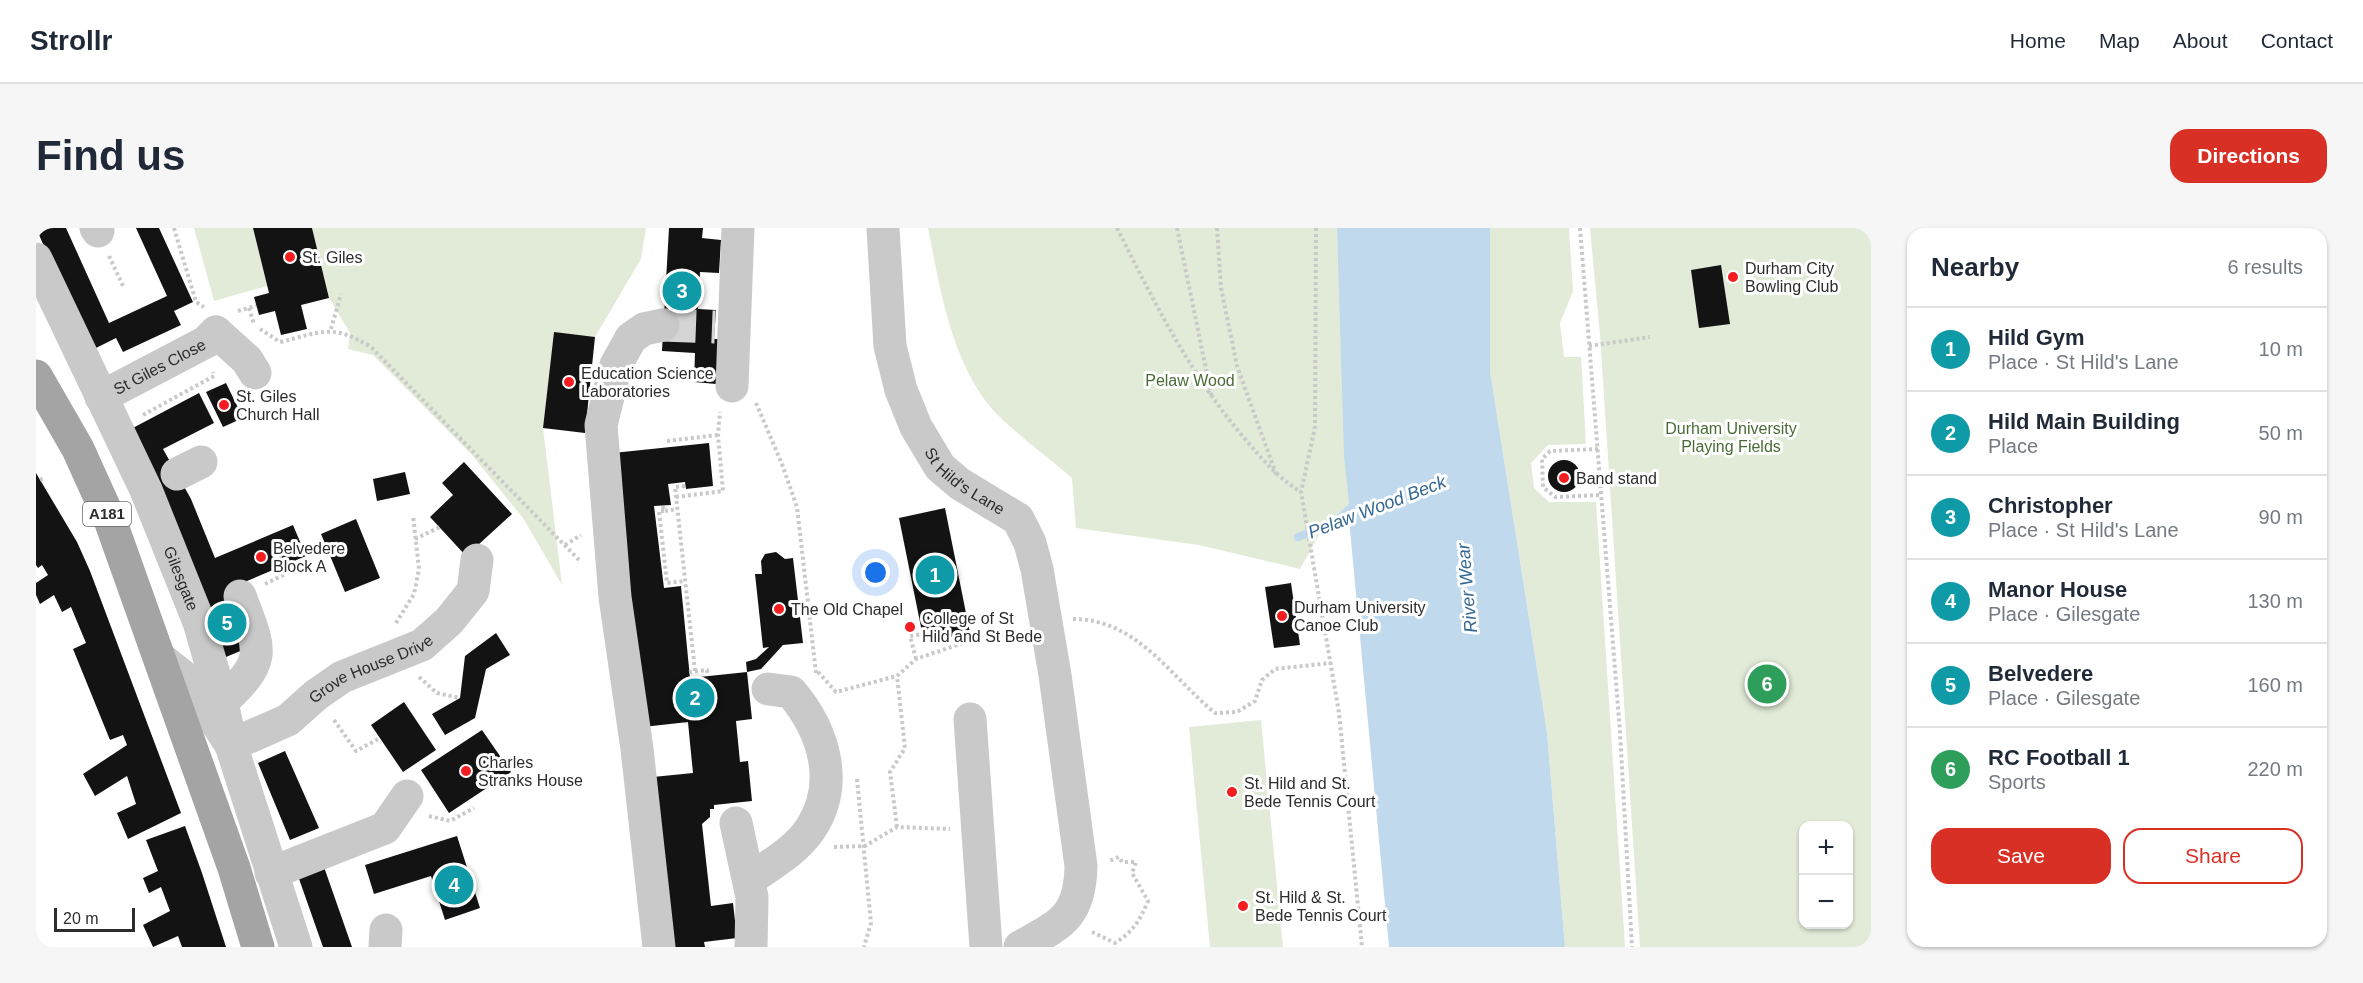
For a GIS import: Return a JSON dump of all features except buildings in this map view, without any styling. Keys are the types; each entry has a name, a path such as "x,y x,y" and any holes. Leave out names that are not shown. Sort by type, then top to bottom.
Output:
{"main road":[{"name":"A181","path":"36,376 78,448 110,520 234,868 258,947"}],"street":[{"path":"726,394 725,327 738,228"},
{"name":"St Hild's Lane","path":"883,228 890,346 901,390 916,427 942,481 960,484 1018,519 1030,543 1037,569 1047,624 1081,866 1081,884 1074,909 1051,930 1020,947"},
{"name":"Gilesgate","path":"36,259 101,397 170,478 198,622 222,702 231,745 296,947"},
{"path":"217,324 255,373"},
{"name":"St Giles Close","path":"101,397 206,342 217,324"},
{"path":"659,947 637,749 615,597 601,425 616,365 631,338 644,329 663,325"},
{"name":"Grove House Drive","path":"231,745 288,720 316,695 392,643 422,645 449,621 473,591 477,560"},
{"path":"222,702 246,679 258,655 258,643 240,596"},
{"path":"161,659 190,682 231,745"},
{"path":"750,879 791,849 810,830 824,801 827,769 823,748 806,709 791,692 768,689"},
{"path":"970,719 986,947"},
{"path":"271,873 385,828 406,796"},
{"path":"736,823 750,879 752,947"}],"path":[{"path":"174,228 196,302 217,324"},
{"path":"1117,228 1157,310 1213,402 1278,477 1301,492"},
{"path":"1177,228 1213,402"},
{"path":"1217,228 1221,288 1237,366 1278,477"},
{"path":"1316,228 1315,427 1301,492 1339,713 1362,947"},
{"path":"1580,228 1620,732 1632,947"},
{"path":"331,329 341,294"},
{"path":"256,306 249,308 252,323 280,342 331,329 350,334 371,346 582,562"},
{"path":"1589,346 1650,337"},
{"path":"676,496 723,491 718,435 726,394 751,385 797,507 812,654 818,672 836,692 837,702"},
{"path":"667,441 718,435"},
{"path":"1598,449 1550,451 1542,459 1543,487 1555,497 1600,495"},
{"path":"1579,474 1600,474"},
{"path":"685,486 675,487 695,672"},
{"path":"677,509 663,508 659,511 667,583 685,581"},
{"path":"413,515 419,569 414,594 392,643 437,693 460,698"},
{"path":"416,539 440,527"},
{"path":"240,596 304,565"},
{"path":"836,692 897,676 916,659 963,643 1076,619 1101,623 1126,632 1163,662 1215,714 1237,712 1255,701 1262,680 1275,669 1331,663"},
{"path":"916,659 910,636 922,634"},
{"path":"689,672 707,670 708,676"},
{"path":"812,677 818,672"},
{"path":"897,676 905,748 890,772 897,827"},
{"path":"316,695 356,751 380,738"},
{"path":"854,772 858,782 871,923 864,947"},
{"path":"450,821 474,808"},
{"path":"853,846 865,846 897,827 947,829"},
{"path":"1051,930 1098,933 1115,943 1127,936 1139,921 1148,901 1132,873 1136,861 1122,862 1119,857"}],"green space":[{"path":"194,228 253,228 267,286 214,301"},
{"path":"312,228 646,228 641,259 595,337 554,333 543,428 562,585 523,518 472,455 373,355 348,349 350,333 329,298"},
{"name":"Pelaw Wood","path":"928,228 1337,228 1349,504 1324,526 1300,569 1199,545 1076,528 1072,478 1000,418 978,390 966,369 949,323"},
{"path":"1490,228 1569,228 1573,291 1560,323 1564,357 1581,357 1586,444 1548,445 1531,463 1534,488 1549,502 1596,502 1625,947 1565,947 1547,732 1490,371"},
{"name":"Durham University Playing Fields","path":"1590,228 1871,228 1871,947 1640,947 1600,335"},
{"name":"St. Hild and St. Bede Tennis Court","path":"1261,720 1283,947 1210,947 1189,727"}],"water":[{"name":"River Wear","path":"1337,228 1490,228 1490,371 1547,732 1565,947 1389,947 1349,519 1324,526 1349,504 1344,455"}],"waterway":[{"name":"Pelaw Wood Beck","path":"1298,537 1334,523"}],"tunnel":[{"path":"663,325 715,327"}],"place":[{"name":"St. Giles","path":"290,257"},
{"name":"Durham City Bowling Club","path":"1733,277"},
{"name":"Christopher","path":"682,291"},
{"name":"Education Science Laboratories","path":"569,382"},
{"name":"St. Giles Church Hall","path":"224,405"},
{"name":"Band stand","path":"1564,478"},
{"name":"Belvedere Block A","path":"261,557"},
{"name":"Hild Gym","path":"935,575"},
{"name":"The Old Chapel","path":"779,609"},
{"name":"Durham University Canoe Club","path":"1282,616"},
{"name":"Belvedere","path":"227,623"},
{"name":"College of St Hild and St Bede","path":"910,627"},
{"name":"RC Football 1","path":"1767,684"},
{"name":"Hild Main Building","path":"695,698"},
{"name":"Charles Stranks House","path":"466,771"},
{"name":"St. Hild and St. Bede Tennis Court","path":"1232,792"},
{"name":"Manor House","path":"454,885"},
{"name":"St. Hild & St. Bede Tennis Court","path":"1243,906"}]}
